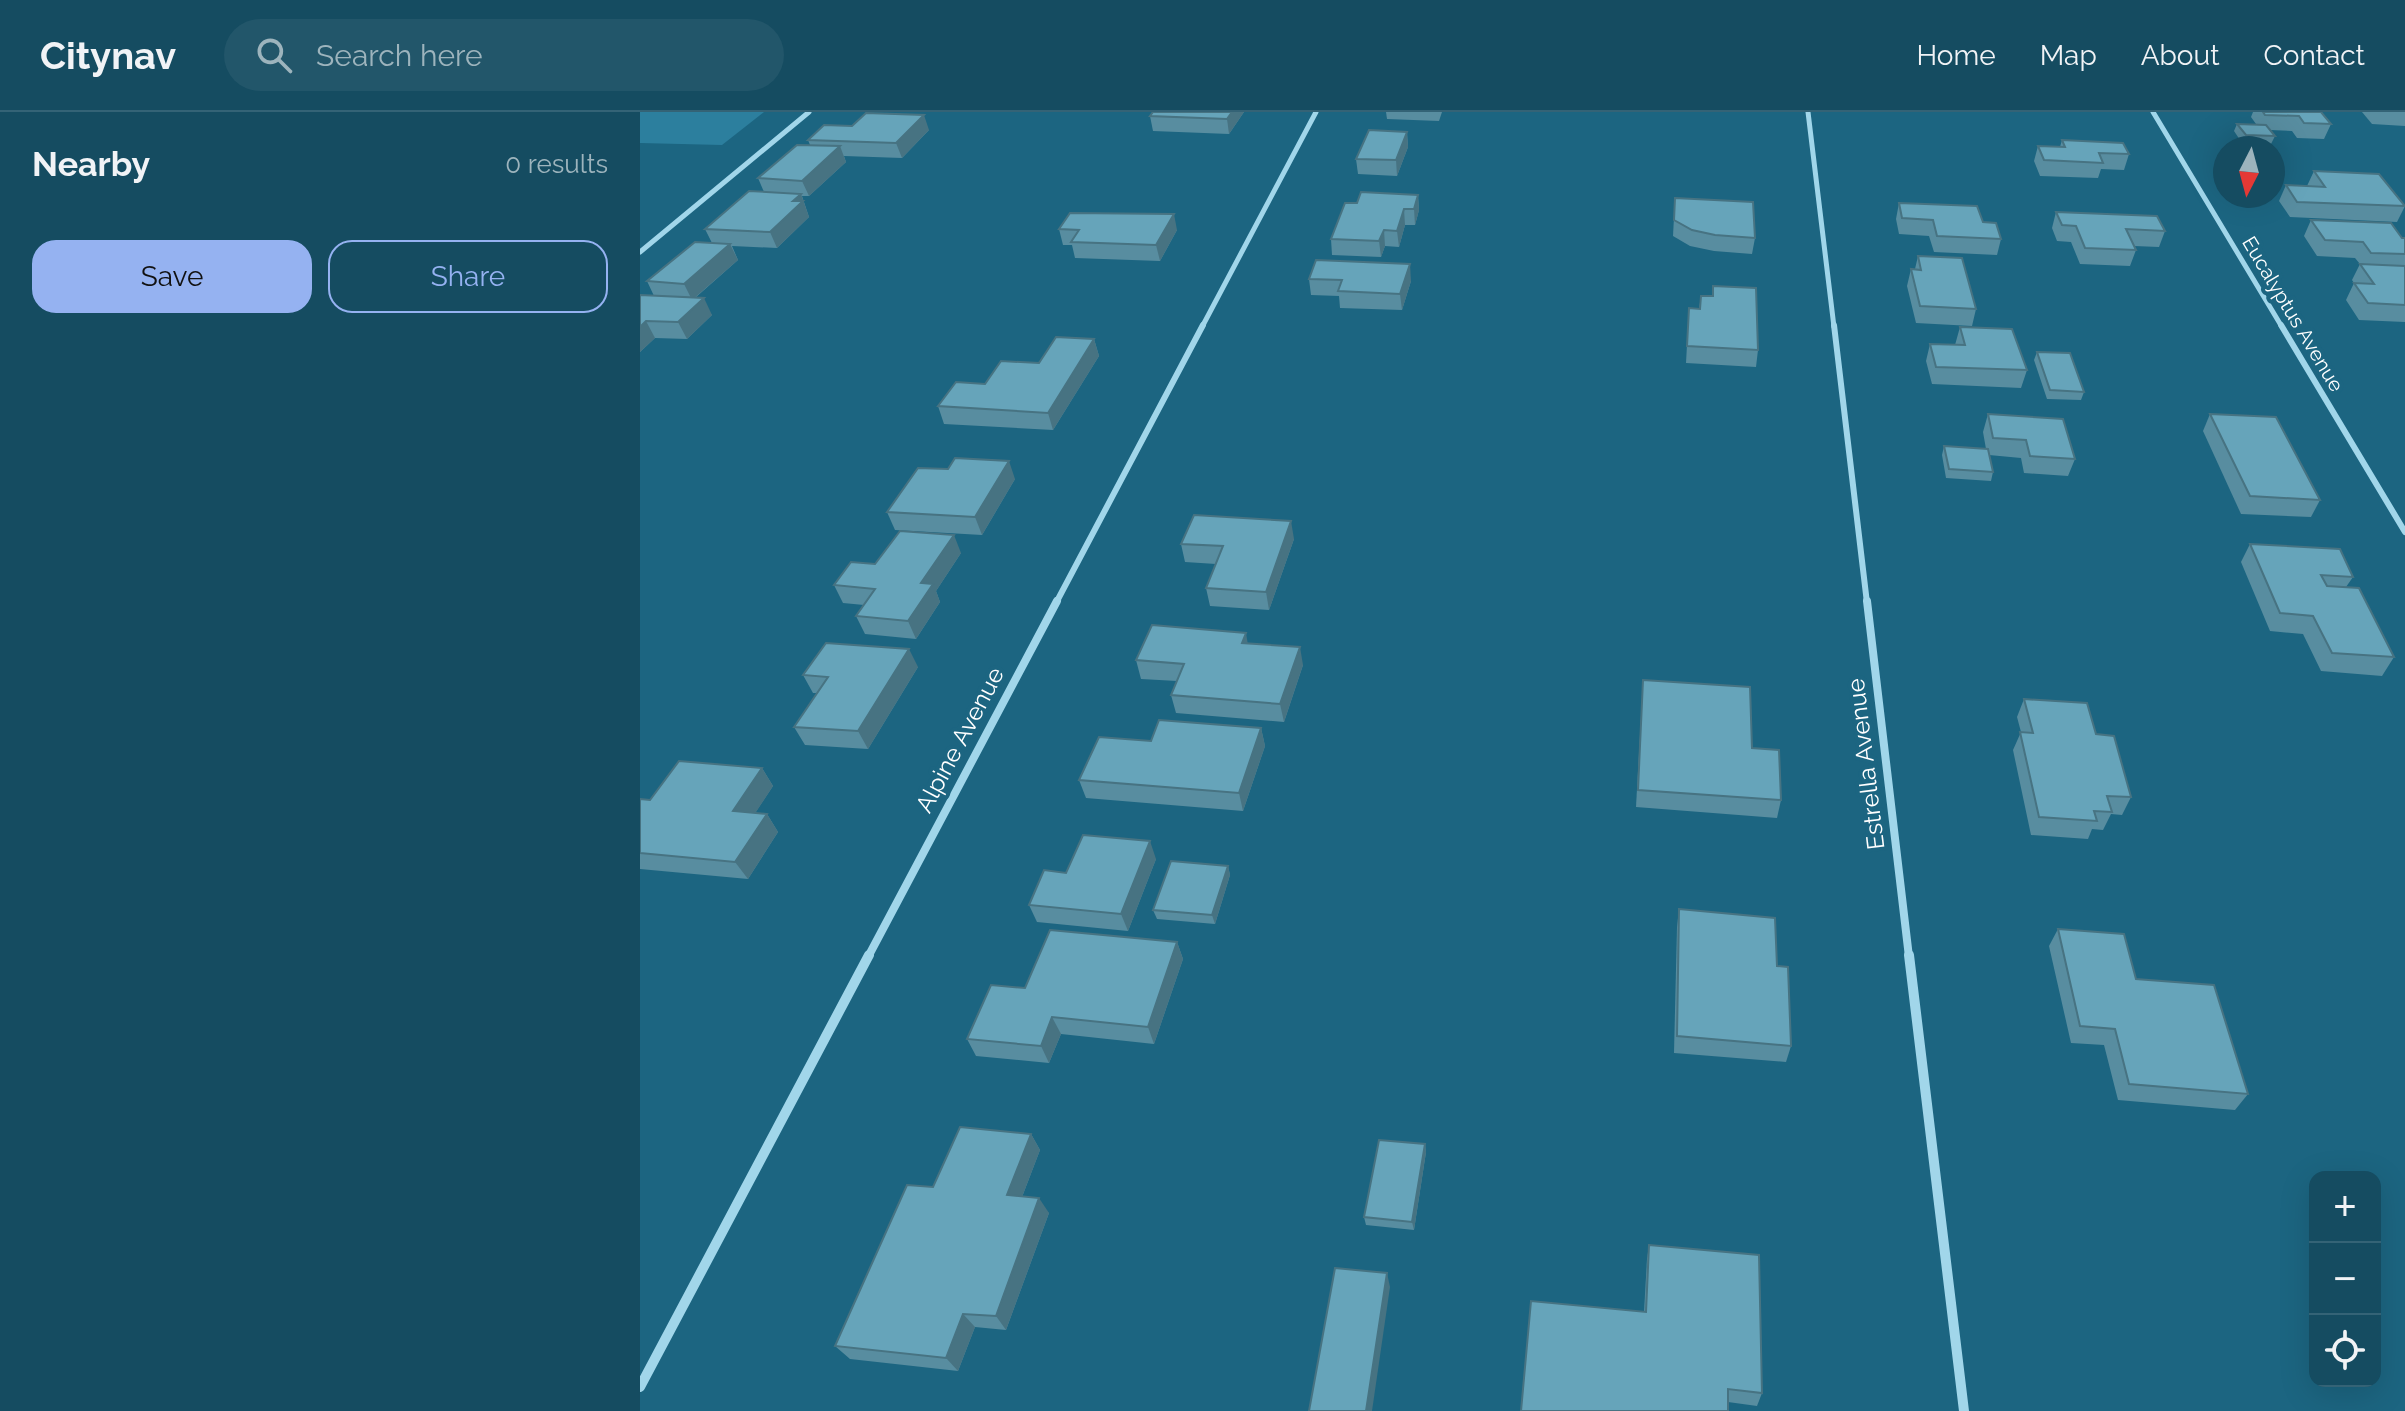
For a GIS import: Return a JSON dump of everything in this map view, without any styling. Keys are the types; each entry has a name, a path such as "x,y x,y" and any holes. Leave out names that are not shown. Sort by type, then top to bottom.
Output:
{"street":[{"path":"640,252 809,112"},
{"name":"Alpine Avenue","path":"640,1387 1316,112"},
{"name":"Estrella Avenue","path":"1808,112 1964,1411"},
{"name":"Eucalyptus Avenue","path":"2153,112 2405,532"}],"shaded area":[{"path":"640,112 764,112 722,145 640,143"}],"building":[{"path":"1153,112 1232,112 1227,119 1150,116"},
{"path":"2263,112 2321,112 2331,124 2304,123 2299,116 2265,115"},
{"path":"866,113 924,115 896,143 808,140 824,125 852,126"},
{"path":"2237,124 2266,125 2275,136 2246,135"},
{"path":"1369,130 1407,132 1396,160 1356,159"},
{"path":"2062,140 2123,143 2129,154 2099,153 2103,163 2044,160 2038,146 2065,147"},
{"path":"797,145 840,146 802,181 758,178"},
{"path":"2314,171 2379,174 2405,206 2297,202 2286,185 2325,187"},
{"path":"749,191 801,194 793,201 803,201 770,232 705,229"},
{"path":"1361,192 1418,195 1414,209 1404,209 1397,231 1384,230 1379,241 1331,239 1345,203 1357,203"},
{"path":"1675,198 1753,202 1755,238 1692,230 1674,220"},
{"path":"1899,203 1977,206 1983,222 1996,223 2001,239 1937,236 1933,220 1902,218"},
{"path":"2056,212 2157,216 2165,231 2126,229 2136,250 2085,248 2076,226 2062,225"},
{"path":"1070,213 1174,214 1156,245 1071,242 1079,230 1059,229"},
{"path":"2311,220 2391,223 2405,238 2405,254 2371,253 2363,242 2325,240"},
{"path":"695,242 730,244 684,284 647,281"},
{"path":"1918,256 1962,258 1976,309 1920,306 1911,269 1921,270"},
{"path":"1316,260 1410,264 1400,294 1338,291 1342,280 1309,279"},
{"path":"2360,264 2405,266 2405,305 2368,303 2354,283 2374,284"},
{"path":"1713,286 1756,288 1758,350 1687,346 1689,308 1700,309 1701,296 1713,296"},
{"path":"640,295 704,298 678,322 646,321 640,327"},
{"path":"1960,327 2012,329 2027,370 1936,367 1930,344 1965,345"},
{"path":"1056,337 1094,339 1048,413 938,406 956,382 985,384 1001,361 1039,363"},
{"path":"2037,352 2070,353 2084,392 2050,390"},
{"path":"1988,414 2063,419 2075,459 2030,456 2026,440 1993,438"},
{"path":"2210,414 2276,417 2320,500 2250,496"},
{"path":"1944,446 1988,449 1993,472 1949,469"},
{"path":"955,458 1009,461 975,517 887,512 918,468 948,469"},
{"path":"1194,515 1291,521 1266,592 1206,588 1223,546 1181,544"},
{"path":"900,531 954,535 921,583 933,584 908,621 856,616 875,589 834,585 851,562 875,564"},
{"path":"2250,544 2340,549 2353,577 2321,575 2327,586 2359,588 2394,657 2332,653 2313,616 2280,613"},
{"path":"1152,625 1246,633 1242,643 1300,647 1280,704 1171,695 1184,664 1136,660"},
{"path":"826,643 909,649 858,731 794,727 828,677 803,675"},
{"path":"1643,680 1750,687 1752,748 1779,750 1781,800 1638,790"},
{"path":"2024,699 2087,703 2096,734 2114,736 2131,797 2107,796 2112,812 2094,811 2097,821 2039,817 2020,732 2033,733"},
{"path":"1159,720 1261,728 1239,793 1079,780 1099,737 1151,741"},
{"path":"679,761 762,768 733,811 767,814 735,862 640,853 640,799 650,800"},
{"path":"1083,835 1150,841 1121,914 1029,905 1044,870 1066,873"},
{"path":"1171,861 1228,866 1212,915 1153,910"},
{"path":"1679,909 1775,918 1777,966 1788,967 1791,1046 1677,1036"},
{"path":"2058,929 2124,934 2136,979 2214,985 2248,1094 2129,1084 2115,1029 2080,1026"},
{"path":"1050,930 1177,942 1148,1027 1052,1017 1041,1046 967,1039 991,985 1025,988"},
{"path":"960,1127 1031,1134 1007,1195 1039,1198 996,1316 963,1314 946,1358 835,1346 907,1185 933,1187"},
{"path":"1379,1140 1425,1144 1412,1222 1364,1217"},
{"path":"1649,1245 1759,1255 1762,1393 1728,1389 1728,1411 1521,1411 1531,1301 1646,1312"},
{"path":"1335,1268 1387,1273 1366,1411 1309,1411"}]}
